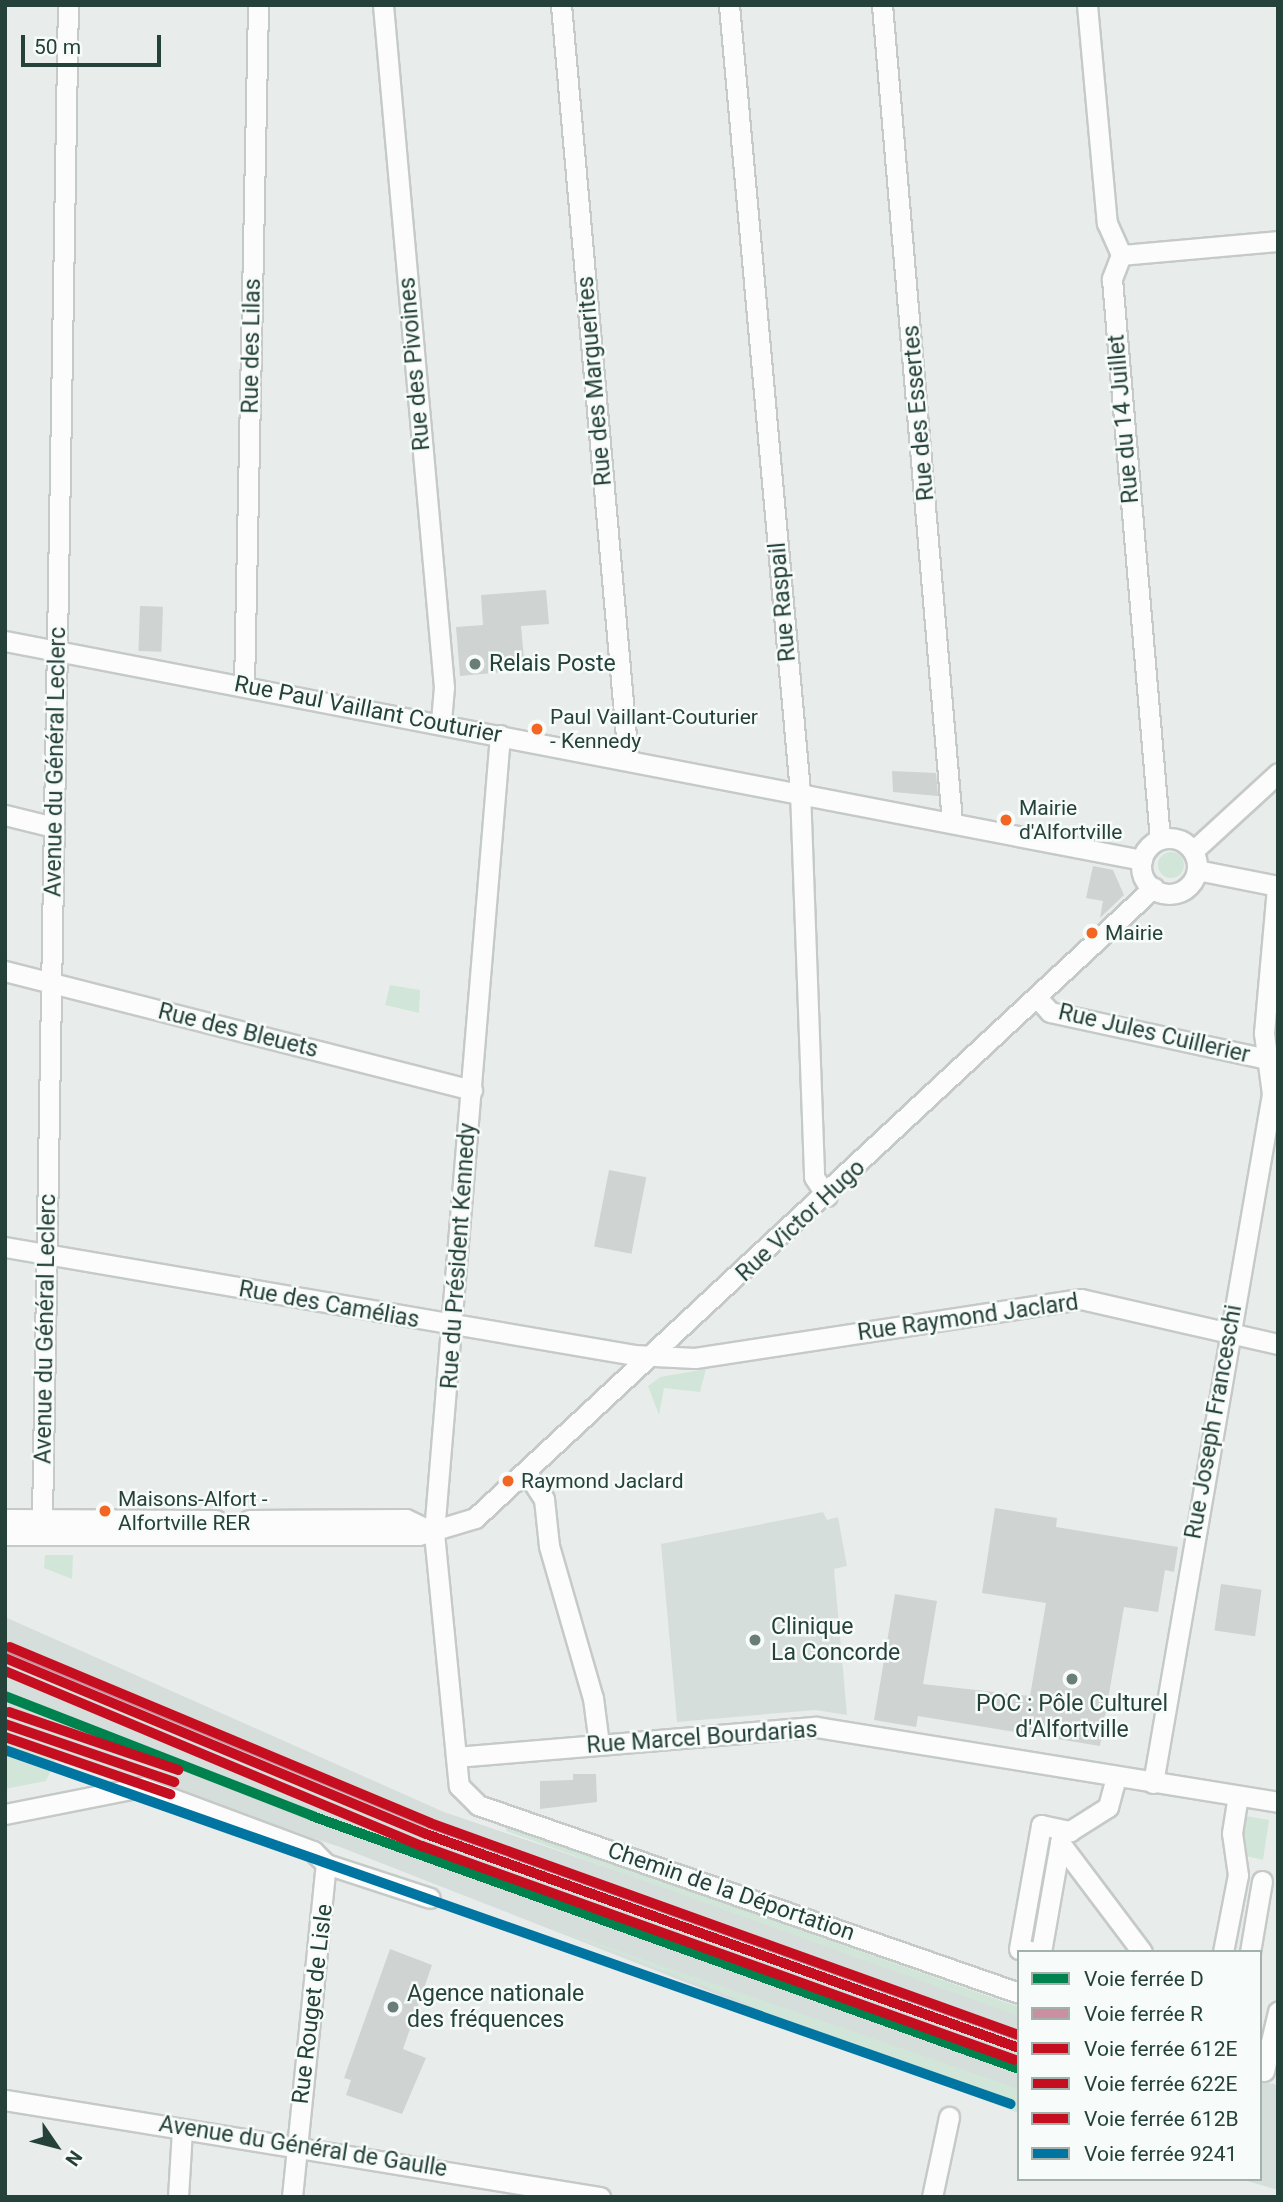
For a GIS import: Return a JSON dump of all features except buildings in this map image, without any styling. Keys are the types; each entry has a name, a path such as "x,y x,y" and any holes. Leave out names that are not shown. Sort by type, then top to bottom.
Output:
{"street":[{"name":"Avenue du Général Leclerc","path":"42,1519 68,5"},
{"name":"Rue des Lilas","path":"244,686 258,5"},
{"name":"Rue des Pivoines","path":"383,5 444,687 441,722"},
{"name":"Rue des Marguerites","path":"561,5 628,758"},
{"name":"Rue Raspail","path":"729,5 800,791 814,1177 827,1196"},
{"name":"Rue des Essertes","path":"882,5 952,821"},
{"path":"1087,5 1107,223 1121,255 1278,241"},
{"name":"Rue du 14 Juillet","path":"1121,255 1112,279 1160,839"},
{"name":"Rue Paul Vaillant Couturier","path":"5,641 800,791 1142,860"},
{"name":"Rue du Président Kennedy","path":"457,1767 434,1533 455,1325 500,735"},
{"path":"1277,886 1195,861 1179,839 1160,839 1142,860 1153,888 1176,892 1195,861 1278,773"},
{"path":"5,815 54,827"},
{"name":"Rue Joseph Franceschi","path":"1153,1783 1227,1334 1272,1094 1272,1060 1264,1033 1277,886"},
{"name":"Rue Victor Hugo","path":"5,1535 434,1533 475,1518 655,1356 1039,1000 1153,888"},
{"name":"Rue des Bleuets","path":"5,971 472,1090"},
{"name":"Rue Jules Cuillerier","path":"1039,1000 1050,1012 1272,1060"},
{"name":"Rue des Camélias","path":"5,1247 455,1325 655,1356"},
{"name":"Rue Raymond Jaclard","path":"655,1356 695,1358 1081,1299 1278,1344"},
{"path":"527,1473 544,1499 549,1546 593,1698 599,1744"},
{"path":"5,1519 406,1518 434,1533"},
{"name":"Rue Marcel Bourdarias","path":"457,1767 599,1744 816,1727 1116,1779 1278,1802"},
{"name":"Chemin de la Déportation","path":"457,1767 463,1793 478,1805 1017,1992"},
{"path":"1041,1950 1061,1836 1108,1808 1116,1779"},
{"path":"5,1814 141,1787 313,1851 326,1864 430,1898"},
{"path":"1223,1950 1238,1875 1232,1833 1238,1796"},
{"path":"1024,1950 1019,1949 1041,1825 1061,1836 1141,1950"},
{"name":"Rue Rouget de Lisle","path":"292,2197 326,1864"},
{"path":"1250,1950 1262,1881"},
{"path":"1267,2072 1278,2012"},
{"name":"Avenue du Général de Gaulle","path":"5,2100 182,2129 296,2143 600,2197"},
{"path":"932,2197 949,2117"},
{"path":"177,2197 182,2129"}],"shaded area":[{"name":"Clinique La Concorde","path":"823,1512 827,1520 838,1517 847,1566 834,1569 847,1715 815,1710 677,1722 661,1544"},
{"path":"5,1617 444,1812 1017,2006 1017,2112 340,1847 5,1738"},
{"path":"1262,2081 1278,2085 1278,2190 1247,2181 1262,2181"}],"green space":[{"path":"1171,852 1180,856 1184,865 1180,874 1171,878 1162,874 1158,865 1162,856"},
{"path":"390,985 420,990 419,1013 385,1005"},
{"path":"706,1369 700,1392 664,1388 659,1415 648,1386 660,1377"},
{"path":"45,1555 73,1555 72,1579 44,1568"},
{"path":"5,1742 56,1759 46,1781 5,1789"},
{"path":"1234,1814 1269,1820 1263,1860 1242,1855"},
{"path":"507,1826 1017,2006 1017,2015 506,1831"},
{"path":"555,1929 1017,2088 1017,2112 819,2038 730,1996"}],"rail line":[{"name":"R","path":"5,1647 430,1824 1017,2035"},
{"name":"612B","path":"10,1647 430,1823 1017,2034"},
{"name":"612E","path":"5,1658 426,1834 1017,2047"},
{"name":"622E","path":"5,1671 422,1846 1015,2060"},
{"name":"D","path":"5,1696 312,1816 1017,2068"},
{"name":"612B","path":"9,1712 178,1770"},
{"name":"612E","path":"5,1724 174,1782"},
{"name":"622E","path":"5,1737 170,1794"},
{"name":"9241","path":"5,1750 1011,2104"}],"place":[{"name":"Relais Poste","path":"475,664"},
{"name":"Paul Vaillant-Couturier - Kennedy","path":"537,729"},
{"name":"Mairie d'Alfortville","path":"1006,820"},
{"name":"Mairie","path":"1092,933"},
{"name":"Raymond Jaclard","path":"508,1481"},
{"name":"Maisons-Alfort - Alfortville RER","path":"105,1511"},
{"name":"Clinique La Concorde","path":"755,1640"},
{"name":"POC : Pôle Culturel d'Alfortville","path":"1072,1679"},
{"name":"Agence nationale des fréquences","path":"393,2007"}]}
